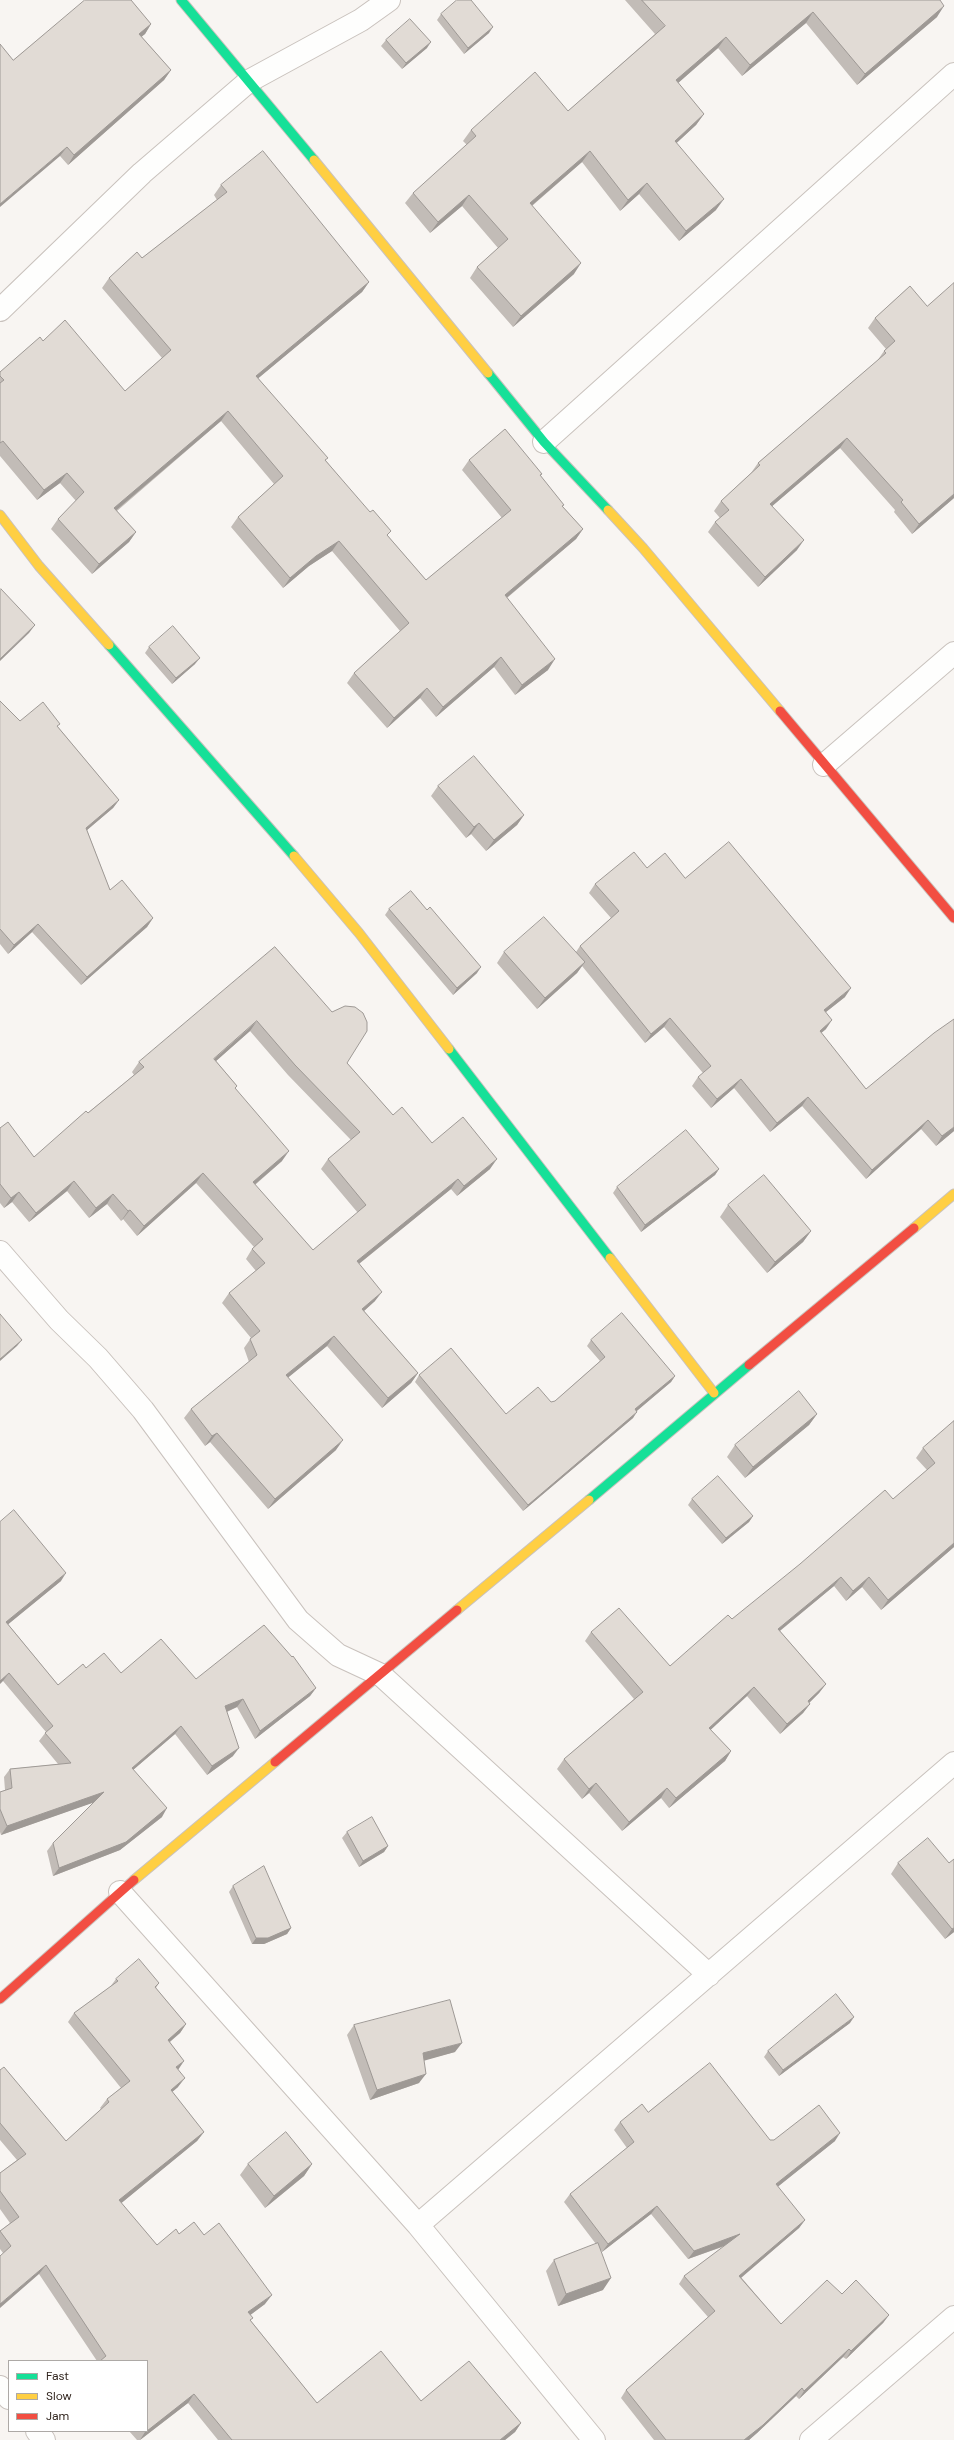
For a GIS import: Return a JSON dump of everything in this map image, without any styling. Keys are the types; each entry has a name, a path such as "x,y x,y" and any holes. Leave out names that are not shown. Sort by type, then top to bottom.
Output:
{"street":[{"path":"181,0 544,442 643,548 954,918"},
{"path":"0,310 142,173 249,82 361,20 389,0"},
{"path":"544,442 954,74"},
{"path":"0,515 39,566 246,800 359,933 714,1393"},
{"path":"824,765 954,653"},
{"path":"0,1999 120,1892 714,1393 954,1194"},
{"path":"0,1252 59,1320 98,1358 143,1410 298,1620 338,1655 380,1675 709,1975"},
{"path":"418,2226 954,1763"},
{"path":"120,1892 418,2226 594,2440"},
{"path":"811,2440 954,2317"},
{"path":"0,2387 8,2397"},
{"path":"38,2432 44,2440"}],"building":[{"path":"85,0 131,0 151,24 139,34 171,70 74,155 67,147 0,204 0,44 13,60"},
{"path":"457,0 471,0 493,27 468,48 441,14"},
{"path":"642,0 940,0 944,6 865,74 813,12 750,65 726,37 676,80 704,114 675,141 724,199 686,231 647,183 628,200 590,151 530,203 581,263 521,316 477,267 508,239 469,195 438,222 413,193 476,136 471,130 535,72 568,111 665,26"},
{"path":"410,19 431,42 406,63 386,40"},
{"path":"263,151 369,282 256,376 328,458 325,460 370,512 373,510 391,531 387,535 426,580 511,510 469,460 505,429 542,474 540,475 564,505 562,506 583,529 505,595 555,659 522,685 501,657 443,707 427,688 394,718 354,673 409,623 339,541 316,556 290,578 238,517 283,476 228,411 114,508 136,532 99,564 58,519 84,492 67,473 44,490 3,441 0,443 0,383 4,380 0,376 0,372 40,337 43,341 65,320 125,391 171,350 109,278 137,252 142,258 227,192 221,185"},
{"path":"954,283 954,494 919,524 901,502 903,500 847,438 770,504 804,540 765,577 715,522 729,510 721,501 760,465 758,463 886,353 884,351 895,341 875,318 910,286 927,306"},
{"path":"1,589 35,625 0,659 0,590"},
{"path":"173,626 200,658 176,678 149,647"},
{"path":"0,701 20,721 43,702 60,724 57,726 119,800 86,828 110,890 122,880 153,918 87,977 38,924 14,945 0,929"},
{"path":"474,756 524,815 494,840 479,823 474,827 438,786"},
{"path":"729,842 851,988 824,1010 832,1020 820,1031 866,1089 934,1033 954,1019 954,1127 942,1136 928,1120 872,1170 808,1097 777,1123 741,1079 717,1099 698,1077 711,1066 670,1018 651,1034 580,946 619,911 595,884 634,852 647,868 665,853 685,878"},
{"path":"411,891 427,910 430,907 481,967 457,988 389,909"},
{"path":"544,917 585,962 545,998 504,952"},
{"path":"275,947 332,1012 345,1006 355,1007 363,1013 367,1022 367,1031 347,1063 393,1115 402,1107 432,1143 463,1117 497,1159 464,1186 458,1179 357,1261 382,1292 362,1309 418,1373 388,1398 334,1336 286,1375 343,1440 275,1499 217,1433 212,1436 191,1409 257,1355 250,1339 260,1331 229,1293 265,1263 252,1249 263,1239 203,1173 144,1226 113,1194 96,1208 74,1181 36,1213 19,1192 11,1198 0,1184 0,1128 8,1122 34,1157 86,1111 88,1113 144,1067 139,1062","holes":["257,1021 295,1065 360,1132 328,1159 366,1205 313,1250 253,1182 289,1151 235,1088 237,1086 214,1059"]},
{"path":"686,1130 719,1169 645,1225 617,1187"},
{"path":"764,1175 811,1231 775,1262 728,1205"},
{"path":"622,1313 675,1376 635,1409 637,1412 528,1505 419,1375 451,1348 506,1414 538,1387 551,1402 555,1401 605,1357 591,1340"},
{"path":"0,1314 22,1340 0,1359"},
{"path":"799,1391 817,1414 753,1467 735,1445"},
{"path":"954,1421 954,1543 888,1600 869,1577 853,1591 841,1577 778,1629 826,1684 808,1701 810,1704 787,1724 754,1687 709,1728 731,1751 676,1798 667,1788 629,1822 596,1783 589,1789 564,1759 643,1692 591,1632 619,1608 670,1666 728,1615 732,1619 800,1564 885,1490 893,1499 935,1463 923,1448"},
{"path":"718,1476 753,1516 726,1538 692,1499"},
{"path":"14,1510 66,1573 6,1622 58,1685 83,1664 86,1668 104,1653 121,1673 161,1639 196,1679 264,1625 292,1657 293,1656 316,1688 260,1731 243,1699 225,1706 239,1748 212,1766 181,1726 132,1768 167,1808 126,1842 59,1868 53,1843 104,1792 7,1826 0,1809 0,1792 12,1788 10,1769 71,1763 45,1733 53,1726 9,1673 0,1681 0,1522"},
{"path":"372,1817 388,1846 363,1861 347,1832"},
{"path":"928,1838 949,1863 954,1859 954,1928 952,1929 898,1863"},
{"path":"264,1866 291,1928 268,1938 256,1938 233,1886"},
{"path":"139,1959 159,1983 155,1987 186,2024 168,2040 184,2061 176,2067 185,2078 171,2090 204,2132 119,2200 157,2245 176,2229 179,2234 194,2222 204,2235 219,2223 272,2295 248,2312 253,2318 250,2320 317,2403 381,2351 421,2401 469,2361 521,2423 500,2440 232,2440 194,2394 148,2430 148,2360 101,2360 106,2356 46,2265 0,2304 0,2256 11,2246 0,2231 19,2217 0,2191 0,2173 26,2154 0,2123 0,2070 4,2067 66,2141 109,2102 107,2099 130,2081 74,2013 118,1981 116,1979"},
{"path":"836,1994 854,2017 783,2070 768,2051"},
{"path":"450,2000 462,2043 423,2053 426,2074 377,2090 354,2025"},
{"path":"710,2063 770,2140 774,2140 819,2105 840,2133 776,2184 805,2220 739,2276 781,2324 827,2280 842,2294 856,2280 889,2315 851,2351 849,2349 804,2391 802,2388 763,2425 744,2440 666,2440 626,2390 715,2311 684,2276 740,2234 694,2251 657,2206 608,2244 570,2194 634,2142 620,2122 642,2104 648,2112"},
{"path":"286,2132 312,2164 274,2196 248,2164"},
{"path":"598,2243 611,2278 566,2294 554,2260"}],"traffic: fast":[{"path":"181,0 314,160"},
{"path":"488,373 544,442 608,510"},
{"path":"109,645 294,856"},
{"path":"449,1049 610,1258"},
{"path":"589,1500 749,1365"}],"traffic: slow":[{"path":"314,160 488,373"},
{"path":"608,510 643,548 780,711"},
{"path":"0,515 39,566 109,645"},
{"path":"294,856 359,933 449,1049"},
{"path":"914,1228 954,1194"},
{"path":"610,1258 714,1393"},
{"path":"457,1610 589,1500"},
{"path":"134,1880 275,1762"}],"traffic: jam":[{"path":"780,711 954,918"},
{"path":"749,1365 914,1228"},
{"path":"275,1762 457,1610"},
{"path":"0,1999 134,1880"}]}
